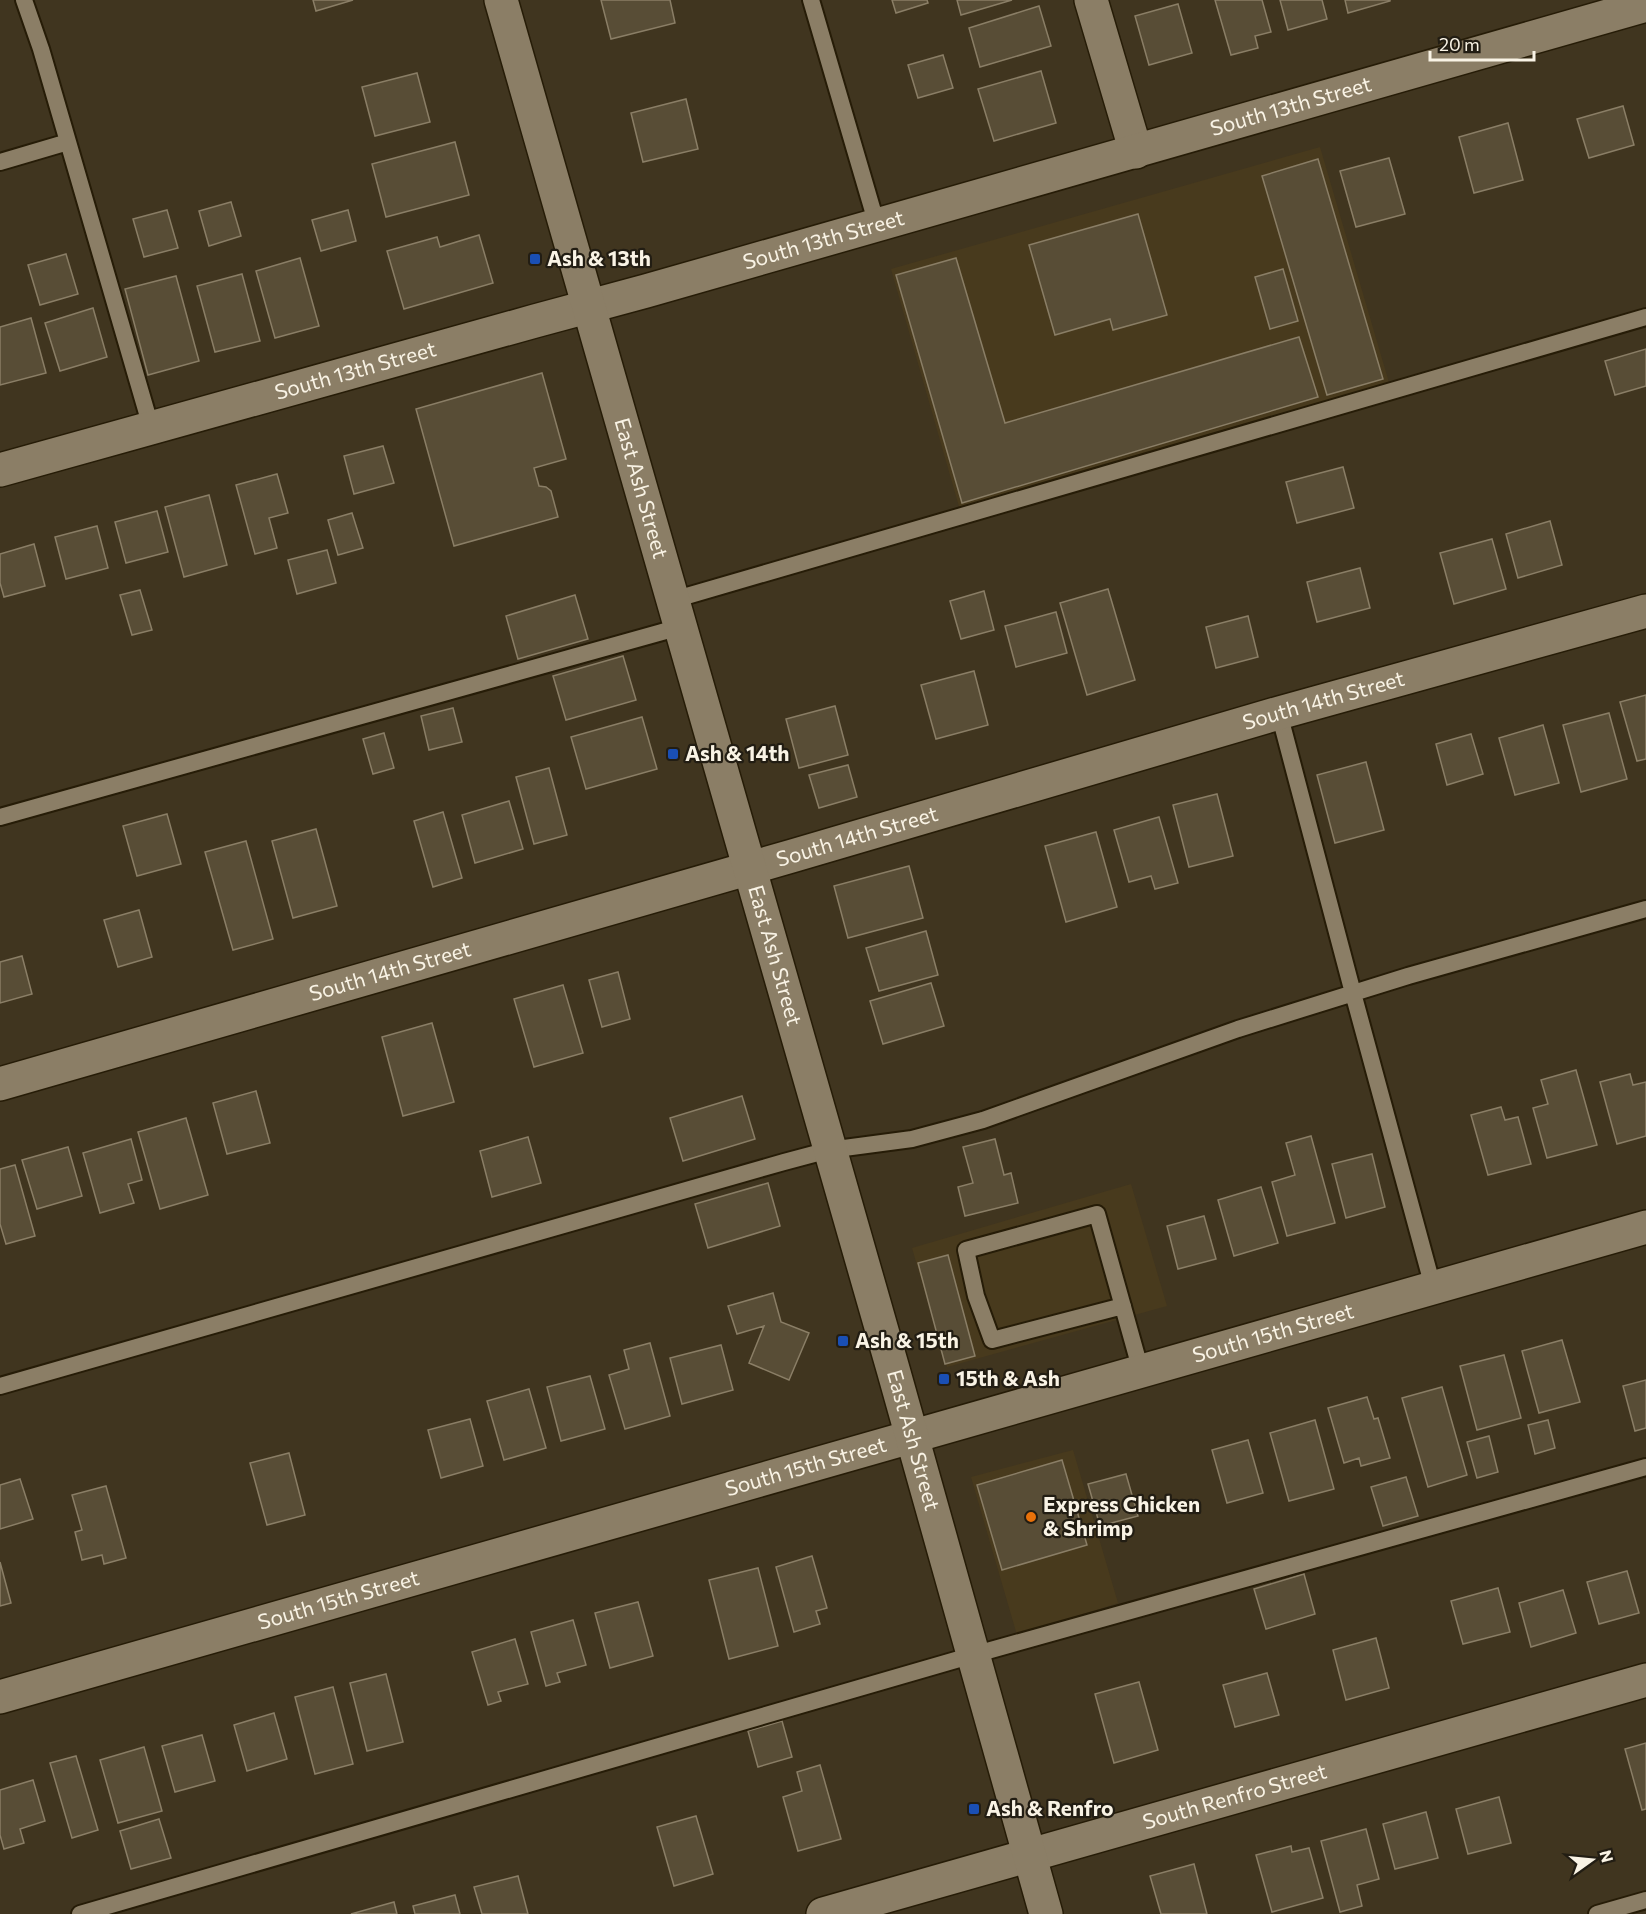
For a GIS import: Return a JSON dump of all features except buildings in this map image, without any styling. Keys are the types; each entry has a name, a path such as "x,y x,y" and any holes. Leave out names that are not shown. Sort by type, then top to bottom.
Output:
{"street":[{"name":"East Ash Street","path":"501,0 1046,1914"},
{"path":"1091,0 1136,152"},
{"name":"South 13th Street","path":"0,470 1642,11"},
{"name":"South 14th Street","path":"0,1084 1279,713 1646,610"},
{"name":"South 15th Street","path":"0,1697 1646,1227"},
{"name":"South Renfro Street","path":"823,1914 1646,1680"}],"lane":[{"path":"24,0 41,49 151,427"},
{"path":"811,0 877,225"},
{"path":"0,162 68,142"},
{"path":"0,817 676,614 1646,317"},
{"path":"1279,713 1433,1287"},
{"path":"0,1386 829,1150 912,1139 983,1120 1238,1029 1353,993 1646,909"},
{"path":"1124,1306 992,1340 976,1296 966,1250 1097,1214 1124,1306 1141,1371"},
{"path":"80,1914 973,1655 1646,1467"},
{"path":"1597,1914 1646,1900"}],"shaded area":[{"path":"1320,147 1390,386 960,510 891,269"},
{"path":"1131,1184 1167,1306 947,1367 912,1248"},
{"path":"1073,1450 1118,1603 1017,1635 971,1477"}],"place":[{"name":"Ash & 13th","path":"535,259"},
{"name":"Ash & 14th","path":"673,754"},
{"name":"Ash & 15th","path":"843,1341"},
{"name":"15th & Ash","path":"944,1379"},
{"name":"Express Chicken & Shrimp","path":"1031,1517"},
{"name":"Ash & Renfro","path":"974,1809"}]}
